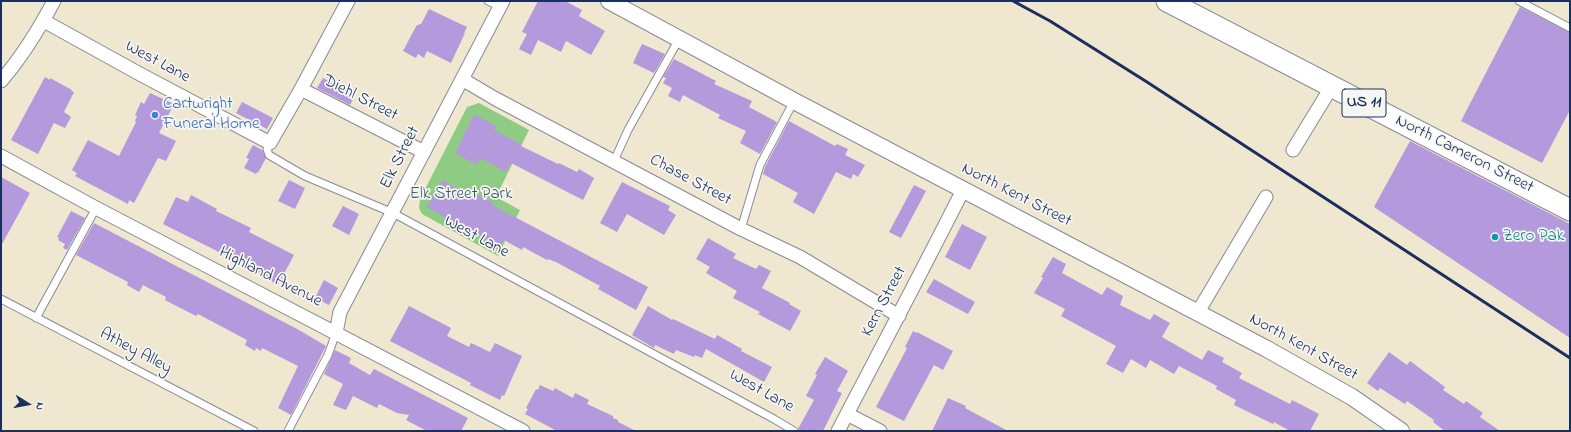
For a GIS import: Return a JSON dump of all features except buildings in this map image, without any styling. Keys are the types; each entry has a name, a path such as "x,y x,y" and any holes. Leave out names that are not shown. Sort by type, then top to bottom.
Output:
{"main road":[{"name":"North Cameron Street","path":"1167,1 1567,205"}],"street":[{"path":"1,82 44,21 54,1"},
{"path":"270,143 348,1"},
{"name":"North Kent Street","path":"609,1 794,101 1198,312 1352,397 1401,431"},
{"name":"Elk Street","path":"336,333 340,312 502,4"},
{"name":"West Lane","path":"44,21 270,143"},
{"name":"Chase Street","path":"462,79 494,98 741,229 800,257 900,316"},
{"path":"1293,150 1332,86"},
{"name":"Diehl Street","path":"301,89 424,152"},
{"name":"Highland Avenue","path":"1,156 96,208 523,431"},
{"name":"Kern Street","path":"838,431 882,345 900,316 963,190"},
{"path":"1198,312 1266,197"},
{"path":"847,414 880,431"}],"lane":[{"path":"488,1 502,4"},
{"path":"1519,1 1570,28"},
{"path":"614,161 628,130 679,39"},
{"path":"741,229 760,165 794,101"},
{"name":"West Lane","path":"270,143 267,150 269,155 305,176 392,214 794,431"},
{"path":"36,318 96,208"},
{"name":"Athey Alley","path":"1,300 254,431"},
{"path":"288,431 328,355 336,333"}],"green space":[{"name":"Elk Street Park","path":"479,103 529,130 496,197 520,210 498,256 422,214 419,208 420,199 467,107"}],"railway":[{"path":"1013,1 1050,21 1147,82 1570,358"}],"place":[{"name":"Cartwright Funeral Home","path":"155,115"},
{"name":"Zero Pak","path":"1495,237"}]}
